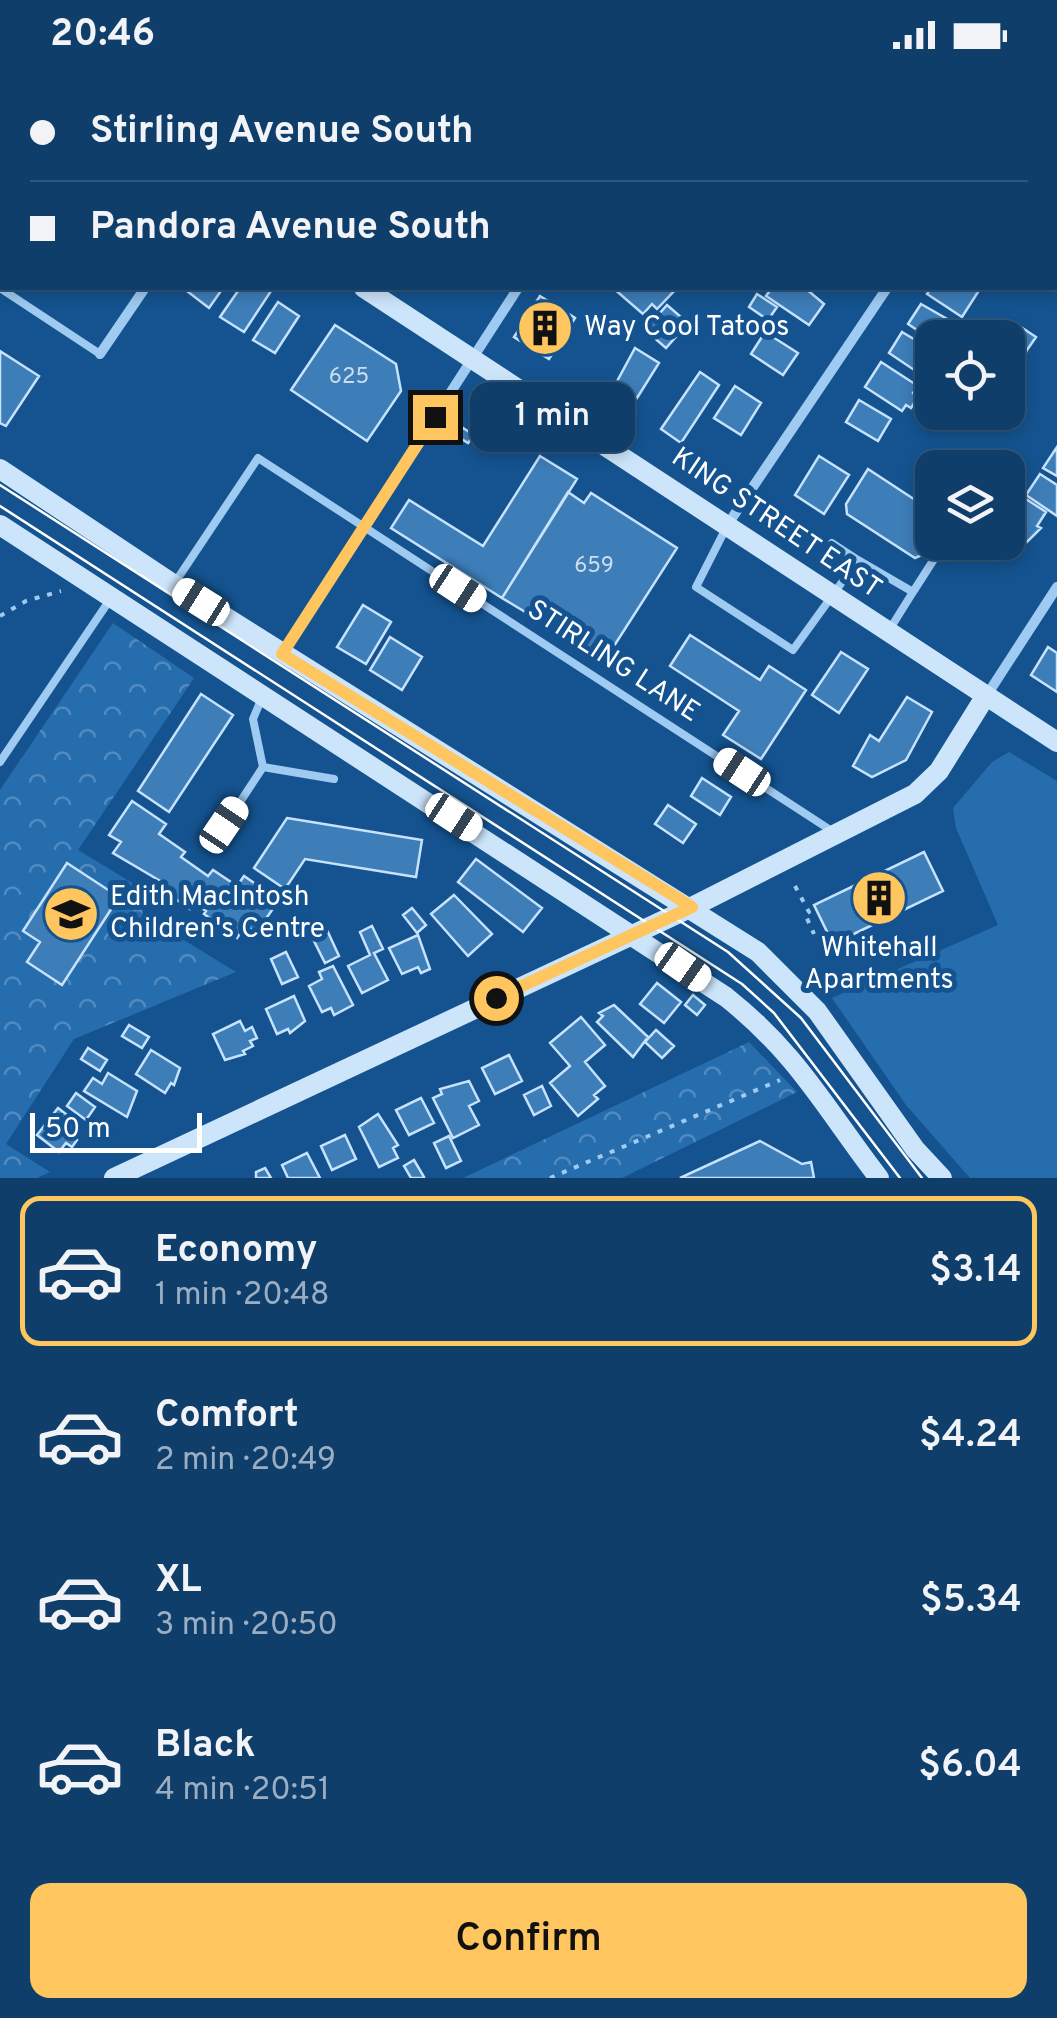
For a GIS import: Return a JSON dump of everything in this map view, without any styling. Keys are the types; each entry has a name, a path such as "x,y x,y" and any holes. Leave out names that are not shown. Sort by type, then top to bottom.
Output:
{"main road":[{"name":"KING STREET EAST","path":"367,290 1057,742"},
{"path":"0,468 282,654 692,907 758,952 817,1011 914,1149 942,1178"},
{"path":"0,525 726,997 766,1029 802,1068 877,1177"},
{"path":"114,1178 838,835 927,784 985,697"}],"street":[{"path":"100,354 145,290"},
{"path":"282,654 517,290"},
{"path":"728,524 886,290"},
{"path":"985,697 1057,586"}],"lane":[{"path":"3,290 100,354"},
{"name":"STIRLING LANE","path":"174,584 258,458 838,835"},
{"path":"728,524 696,587 793,650 858,560"},
{"path":"832,544 913,592"},
{"path":"888,632 933,560"},
{"path":"0,762 111,597"},
{"path":"224,825 263,767 252,719 263,695"},
{"path":"263,767 334,779"}],"path":[{"path":"0,616 26,600 71,589"},
{"path":"795,886 809,912 805,914 814,934"},
{"path":"550,1178 802,1068"}],"green space":[{"path":"113,623 194,678 78,850 139,887 143,915 236,972 74,1039 6,1144 50,1172 37,1178 0,1178 0,790"},
{"path":"1009,752 1057,781 1057,1178 970,1178 906,1105 832,998 998,925 956,828 953,808 992,762"},
{"path":"749,1042 797,1092 622,1178 463,1178"}],"building":[{"path":"186,290 222,290 209,308"},
{"path":"239,290 272,290 244,332 220,317"},
{"path":"615,290 675,290 657,309 652,304 643,314"},
{"path":"770,290 807,290 824,304 809,325 766,296"},
{"path":"930,290 978,292 962,317 927,294"},
{"path":"757,294 777,307 768,320 749,307"},
{"name":"Way Cool Tatoos","path":"540,296 575,318 549,359 514,337"},
{"path":"278,302 299,316 275,353 253,340"},
{"path":"921,304 949,320 915,320 915,329 908,324"},
{"path":"667,305 688,323 666,348 645,330"},
{"path":"335,325 396,364 401,391 367,441 291,390"},
{"path":"1025,330 1036,337 1025,349"},
{"path":"765,332 798,353 783,375 751,354"},
{"path":"902,332 915,340 915,371 889,353"},
{"path":"635,348 659,363 637,398 615,385"},
{"path":"0,351 39,376 6,426 0,423"},
{"path":"881,362 915,384 915,402 902,411 865,387"},
{"path":"700,372 719,385 681,443 661,429"},
{"path":"735,386 761,403 741,435 714,418"},
{"path":"859,400 891,419 878,441 846,422"},
{"path":"463,428 474,435 468,443 457,436"},
{"path":"1057,447 1057,476 1043,468"},
{"path":"540,456 577,479 502,598 391,528 409,500 483,546"},
{"path":"819,456 849,475 824,514 795,495"},
{"path":"868,469 915,500 915,558 847,514 846,504"},
{"path":"1040,474 1057,485 1057,516 1026,495"},
{"path":"568,492 584,503 591,493 677,548 605,660 502,598"},
{"path":"1026,499 1046,512 1037,526 1041,528 1027,542"},
{"path":"363,605 391,622 366,664 337,647"},
{"path":"690,635 760,680 769,666 806,690 761,759 723,735 739,711 670,666"},
{"path":"390,637 422,657 402,690 370,670"},
{"path":"1048,647 1057,653 1057,692 1031,675"},
{"path":"841,652 868,669 839,713 812,695"},
{"path":"201,694 233,715 169,812 138,791"},
{"path":"907,697 932,712 906,760 872,777 853,766 870,735 879,741"},
{"path":"702,778 731,797 720,815 691,796"},
{"path":"132,801 166,824 159,834 185,852 181,857 208,876 213,870 237,886 244,876 279,900 256,933 246,925 237,938 204,914 206,911 194,903 190,909 158,887 162,882 113,853 121,842 109,835"},
{"path":"668,805 696,824 683,843 655,824"},
{"path":"287,818 422,840 416,877 305,859 285,889 254,868"},
{"name":"Whitehall Apartments","path":"924,852 943,891 833,944 814,905"},
{"path":"476,859 542,908 523,932 458,882"},
{"name":"Edith MacIntosh Children's Centre","path":"67,863 119,897 62,985 27,962 40,942 23,931"},
{"path":"454,895 492,934 468,956 431,914"},
{"path":"412,908 426,925 417,933 403,915"},
{"path":"372,926 383,949 374,953 388,980 362,993 348,966 370,955 360,932"},
{"path":"327,930 339,956 325,963 312,937"},
{"path":"418,935 430,969 421,973 418,967 402,974 389,948"},
{"path":"286,952 298,977 282,984 271,959"},
{"path":"333,966 353,1005 334,1015 331,1008 322,1012 309,986 322,979 319,972"},
{"path":"657,983 681,1002 664,1023 640,1004"},
{"path":"693,995 705,1005 697,1015 685,1005"},
{"path":"294,996 305,1021 290,1033 288,1029 277,1034 266,1009"},
{"path":"614,1005 648,1037 633,1057 597,1022 603,1016 599,1013"},
{"path":"581,1017 605,1045 585,1062 605,1086 594,1095 598,1099 578,1116 550,1083 570,1066 550,1043"},
{"path":"240,1021 245,1031 252,1027 257,1038 250,1041 253,1046 243,1051 245,1054 225,1060 213,1034"},
{"path":"129,1025 149,1037 142,1048 122,1036"},
{"path":"656,1030 674,1046 662,1058 645,1042"},
{"path":"88,1048 107,1060 100,1071 81,1059"},
{"path":"151,1050 180,1068 174,1085 171,1083 165,1093 136,1074"},
{"path":"509,1055 522,1081 495,1094 482,1068"},
{"path":"108,1073 137,1091 127,1117 84,1091 93,1078 102,1084"},
{"path":"469,1081 479,1101 469,1106 479,1125 453,1138 433,1098 442,1094 440,1089"},
{"path":"542,1086 551,1106 534,1115 524,1095"},
{"path":"76,1093 95,1107 86,1120 67,1106"},
{"path":"421,1098 434,1123 409,1135 396,1110"},
{"path":"58,1108 80,1125 72,1136 77,1140 72,1147 66,1143 59,1152 37,1135"},
{"path":"378,1114 398,1145 393,1148 398,1158 379,1167 359,1127"},
{"path":"345,1135 356,1159 332,1170 321,1146"},
{"path":"449,1136 461,1161 446,1168 434,1143"},
{"path":"760,1141 802,1164 811,1162 814,1178 680,1178"},
{"path":"307,1153 320,1178 288,1178 282,1165"},
{"path":"414,1160 423,1178 411,1178 404,1166"},
{"path":"265,1168 271,1178 256,1178 256,1172"}],"tram line":[{"path":"0,485 728,952 801,1018 922,1178"},
{"path":"0,506 742,984 774,1013 900,1178"}],"place":[{"name":"Way Cool Tatoos","path":"545,328"},
{"name":"Whitehall Apartments","path":"879,898"},
{"name":"Edith MacIntosh Children's Centre","path":"71,914"}],"route":[{"path":"435,417 282,654 692,907 496,998"}]}
